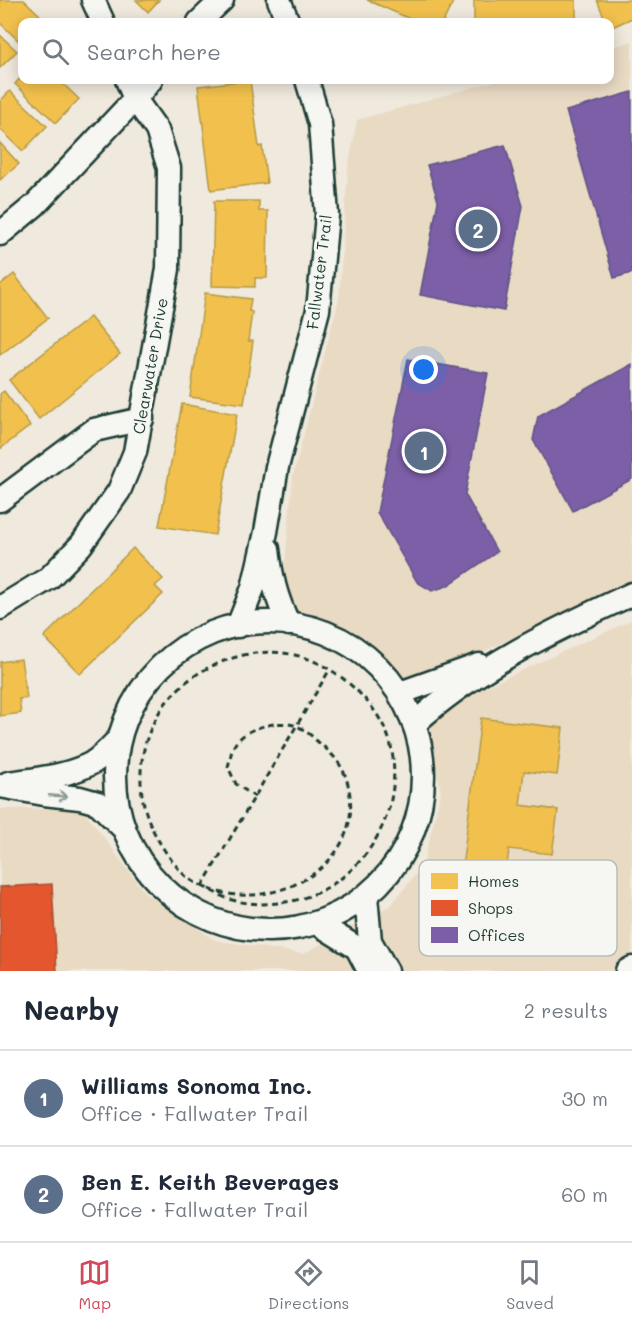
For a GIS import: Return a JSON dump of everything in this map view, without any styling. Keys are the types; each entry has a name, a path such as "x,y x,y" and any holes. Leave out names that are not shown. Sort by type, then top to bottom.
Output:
{"street":[{"path":"93,0 101,18"},
{"path":"203,18 222,0"},
{"path":"279,0 286,18"},
{"name":"Fallwater Trail","path":"238,626 253,588 266,532 277,467 318,310 327,215 323,142 309,84"},
{"path":"0,234 35,205 131,89"},
{"name":"Clearwater Drive","path":"0,608 49,578 81,545 119,491 135,452 168,269 170,168 157,130 131,89"},
{"path":"0,500 94,430 142,419"},
{"name":"Fallwater Trail","path":"266,532 274,589 279,606 289,624"},
{"path":"414,724 437,703 517,651 632,594"},
{"path":"0,785 44,794 81,798 98,803 122,827 145,869 179,902 222,923 270,930 317,923 343,912 366,896 391,872 409,842 420,809 424,774 420,740 409,707 389,678 363,653 333,636 300,625 265,622 225,628 188,644 157,669 133,702 118,740 114,780 122,827"},
{"path":"400,693 517,651"},
{"path":"0,785 87,766 102,756 118,740"},
{"path":"366,896 370,941 387,971"},
{"path":"317,923 357,948 369,971"},
{"path":"627,971 632,968"}],"path":[{"path":"261,652 287,653 310,659 330,669 352,685 368,703 390,744 393,795 379,836 366,855 330,888 287,903 260,904 231,899 202,886 189,879 176,866 145,815 141,761 145,741 162,705 177,688 199,673 240,655 261,652"},
{"path":"202,886 330,669"},
{"path":"202,886 229,893 259,895 282,889 305,881 323,867 339,849 348,830 351,804 348,779 338,760 297,726 277,723 250,731 234,745 228,767 236,784 255,797"}],"shaded area":[{"path":"632,41 632,580 410,687 364,637 289,608 284,574 293,476 339,298 348,169 357,120 485,84 614,84 614,47"},
{"path":"632,620 632,971 0,971 0,809 82,808 145,893 215,940 303,954 391,905 419,870 419,956 617,956 617,860 424,860 441,792 426,714"}],"building: Homes":[{"path":"0,0 24,0 43,18 18,18 18,40 0,23"},
{"path":"136,0 159,0 148,12"},
{"path":"367,0 454,0 445,18 408,18"},
{"path":"474,0 576,0 576,18 474,18"},
{"path":"597,0 632,0 632,18 614,26 614,18 604,18"},
{"path":"0,35 17,51 0,68"},
{"path":"18,81 18,84 63,84 79,99 56,123 15,84"},
{"path":"251,84 259,147 262,146 267,183 211,190 198,86"},
{"path":"10,91 47,126 23,151 0,129 0,101"},
{"path":"0,143 19,164 0,180"},
{"path":"214,201 259,201 259,211 268,211 267,278 255,278 255,287 212,286"},
{"path":"14,274 48,318 0,355 0,285"},
{"path":"205,293 251,299 249,311 252,312 248,341 253,341 244,404 190,397"},
{"path":"90,317 120,354 39,419 9,380"},
{"path":"4,391 30,426 0,449 0,394"},
{"path":"182,404 237,414 215,535 159,526"},
{"path":"133,548 163,579 155,586 163,594 80,674 44,637"},
{"path":"21,659 27,698 19,699 21,713 0,716 0,662"},
{"path":"481,718 563,728 557,775 524,771 520,805 558,810 552,854 509,849 508,860 463,860"}],"building: Shops":[{"path":"52,884 57,971 0,971 0,887"}],"building: Offices":[{"path":"632,92 632,273 614,278 566,111"},
{"path":"505,145 523,206 504,311 420,295 438,201 427,165"},
{"path":"408,359 488,373 465,494 497,552 447,586 432,591 417,582 377,512"},
{"path":"632,364 632,479 573,511 533,440 538,416"}],"place":[{"name":"Ben E. Keith Beverages","path":"478,229"},
{"name":"Williams Sonoma Inc.","path":"424,451"}]}
